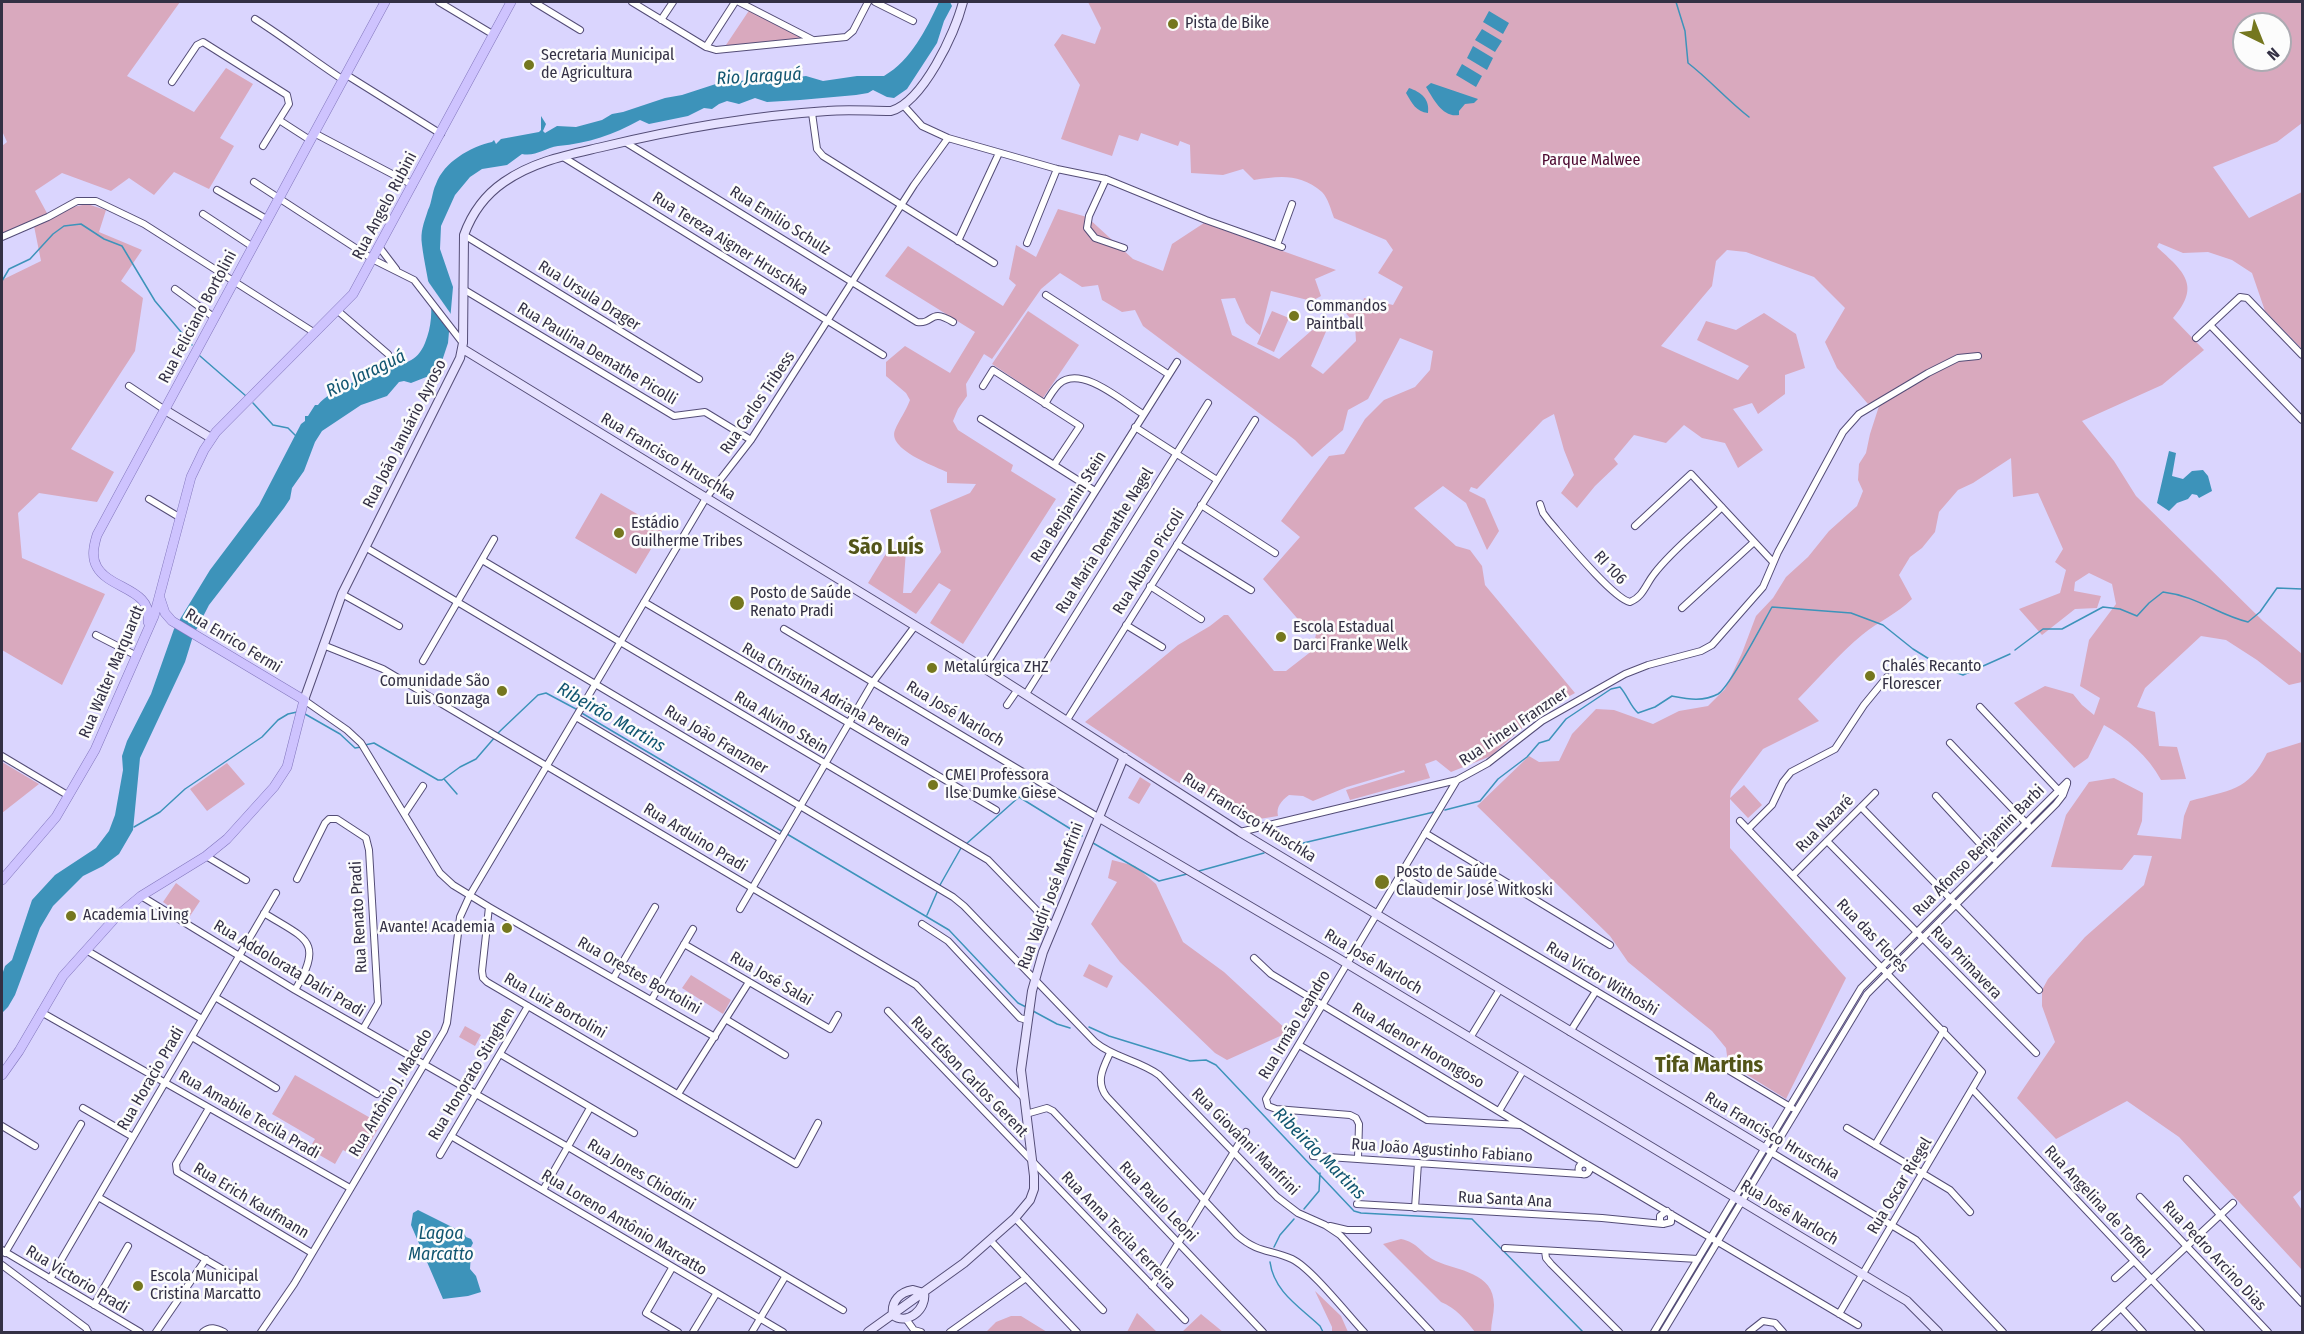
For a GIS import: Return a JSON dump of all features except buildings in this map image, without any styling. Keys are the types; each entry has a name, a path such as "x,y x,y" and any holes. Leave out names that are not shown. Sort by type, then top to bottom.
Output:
{"main road":[{"name":"Rua Feliciano Bortolini","path":"144,600 103,574 97,567 94,547 97,535 385,2"},
{"name":"Rua Angelo Rubini","path":"249,400 353,294 374,260 511,2"},
{"path":"904,106 920,88 943,52 959,17 963,2"},
{"name":"Rua João Januário Ayroso","path":"2,1075 19,1051 63,976 116,916 141,896 206,856 227,839 282,777 292,752 302,709 322,645 342,594 456,368 463,346 464,235 477,208 492,191 523,170 563,156 700,126 812,112 891,111 904,106"},
{"name":"Rua Francisco Hruschka","path":"463,346 1022,691 1240,831 1767,1150"},
{"name":"Rua Walter Marquardt","path":"2,880 45,832 95,750 147,633 191,477 211,438 249,400"},
{"path":"165,410 211,438"},
{"path":"147,633 149,613 144,600 152,600 159,596"},
{"name":"Rua Enrico Fermi","path":"159,596 165,613 172,622 302,709"},
{"name":"Rua Valdir José Manfrini","path":"868,1332 924,1293 990,1240 1015,1218 1030,1200 1034,1189 1021,1070 1034,980 1053,927 1124,757"},
{"name":"Rua José Narloch","path":"1098,817 1863,1275 1914,1307 1938,1332"},
{"path":"893,1315 906,1319 912,1316 923,1305 924,1293"}],"street":[{"path":"439,2 494,35"},
{"path":"534,2 580,30"},
{"path":"632,2 706,47 716,50 850,35 868,2"},
{"path":"661,20 673,2"},
{"path":"706,47 737,2 814,40"},
{"path":"875,2 913,21"},
{"path":"255,19 294,43 316,62 441,134"},
{"path":"172,82 196,45 203,42 287,95 289,104 263,146"},
{"path":"904,106 922,126 948,138 1057,169 1106,179 1206,220 1280,246 1293,204"},
{"path":"812,112 819,153 994,263"},
{"path":"279,120 413,185"},
{"name":"Rua Carlos Tribess","path":"595,685 706,498 751,440 901,206 948,138"},
{"name":"Rua Emilio Schulz","path":"625,142 917,322 922,323 934,315 942,315 953,322"},
{"path":"958,241 999,153"},
{"name":"Rua Tereza Aigner Hruschka","path":"563,156 883,355"},
{"path":"1027,243 1057,169"},
{"path":"1106,179 1089,216 1088,228 1095,238 1124,248"},
{"path":"254,182 374,260 410,276 463,346"},
{"path":"217,190 268,220"},
{"path":"2,237 48,217 77,201 96,201 144,224 316,333"},
{"path":"203,214 253,247"},
{"name":"Rua Ursula Drager","path":"464,235 699,379"},
{"path":"380,248 396,270"},
{"path":"175,289 215,318"},
{"name":"Rua Paulina Demathe Picolli","path":"463,289 674,416 705,412 751,440"},
{"path":"1046,295 1168,374"},
{"path":"2196,338 2240,297 2247,298 2302,355"},
{"path":"338,311 388,354"},
{"path":"2210,325 2302,420"},
{"name":"Rua Irineu Franzner","path":"1240,831 1457,780 1488,763 1542,721 1626,674 1707,649 1763,587 1773,562 1843,432 1853,419 1928,373 1958,358 1978,356"},
{"name":"Rua Benjamin Stein","path":"984,668 1177,362"},
{"path":"983,386 993,370 1080,426 1054,465"},
{"path":"1045,404 1059,384 1066,380 1083,378 1143,414"},
{"path":"129,387 165,410"},
{"name":"Rua Maria Demathe Nagel","path":"1007,705 1022,691 1208,403"},
{"path":"981,419 1095,491"},
{"name":"Rua Albano Piccoli","path":"1067,720 1256,420"},
{"path":"1135,427 1217,480"},
{"path":"1635,526 1691,474 1773,562"},
{"path":"149,499 179,517"},
{"name":"RI 106","path":"1540,504 1543,513 1555,528 1609,587 1624,600 1630,602 1638,597 1666,560 1722,507"},
{"path":"1202,505 1275,553"},
{"path":"423,661 494,539"},
{"path":"1682,608 1754,542"},
{"path":"1177,544 1251,591"},
{"name":"Rua João Franzner","path":"365,548 938,887 964,906 1034,980"},
{"name":"Rua Alvino Stein","path":"482,560 993,864 1053,927"},
{"path":"1150,586 1201,619"},
{"path":"342,594 399,627"},
{"name":"Rua Christina Adriana Pereira","path":"644,602 996,810"},
{"path":"1126,625 1162,648"},
{"path":"740,909 873,682 915,626"},
{"name":"Rua José Narloch","path":"784,629 1098,817"},
{"path":"96,635 137,656"},
{"name":"Rua Arduino Pradi","path":"322,645 383,669 916,985 1023,1098"},
{"path":"1748,829 1772,805 1783,782 1791,772 1835,749 1864,705 1887,677"},
{"name":"Rua Antônio J. Macedo","path":"261,1332 312,1253 447,1023 460,917 470,895 595,685"},
{"name":"Rua Afonso Benjamin Barbi","path":"1767,1150 1796,1110 1861,1003 1888,972 2061,793 1980,707"},
{"path":"302,709 347,730 361,743 440,873 453,885 489,907"},
{"path":"578,714 783,835"},
{"path":"1950,742 2029,826"},
{"path":"2,756 69,796"},
{"name":"Rua Irmão Leandro","path":"1358,1158 1359,1124 1356,1118 1276,1109 1268,1106 1266,1099 1457,780"},
{"path":"405,813 423,786"},
{"name":"Rua Nazaré","path":"1793,875 1875,793"},
{"path":"1936,796 1995,860"},
{"path":"1861,807 2039,990"},
{"name":"Rua Renato Pradi","path":"297,879 329,819 338,819 366,838 369,850 378,1003 363,1029"},
{"name":"Rua das Flores","path":"1740,821 1982,1072"},
{"path":"1425,833 1610,945"},
{"name":"Rua Primavera","path":"1827,841 2036,1053"},
{"path":"206,856 246,880"},
{"name":"Rua Afonso Benjamin Barbi","path":"1660,1332 1767,1150 1789,1106 1854,998 1881,966 1951,898 1995,860"},
{"name":"Rua Victor Withoshi","path":"1401,874 1796,1110"},
{"name":"Rua Horacio Pradi","path":"50,1279 276,893"},
{"name":"Rua Addolorata Dalri Pradi","path":"141,896 423,1065"},
{"name":"Rua Orestes Bortolini","path":"489,907 715,1036"},
{"name":"Rua Luiz Bortolini","path":"489,907 483,978 796,1164 818,1123"},
{"path":"614,977 655,907"},
{"path":"264,913 303,938 310,948 309,963 295,990"},
{"path":"922,924 948,941 1020,1017 1028,1012"},
{"path":"652,999 693,929"},
{"name":"Rua José Salai","path":"684,944 830,1029 838,1016"},
{"path":"86,950 202,1019"},
{"name":"Rua Adenor Horongoso","path":"1254,958 1270,974 1858,1326"},
{"name":"Rua Giovanni Manfrini","path":"1034,980 1086,1034 1110,1053 1145,1066 1159,1075 1284,1203 1340,1235 1431,1332"},
{"path":"678,1094 749,982"},
{"path":"1470,1038 1500,989"},
{"path":"1570,1032 1596,991"},
{"path":"215,997 377,1094"},
{"name":"Rua Honorato Stinghen","path":"440,1155 528,1006"},
{"name":"Rua Edson Carlos Gerent","path":"888,1011 1032,1161"},
{"name":"Rua Amabile Tecila Pradi","path":"41,1012 350,1188"},
{"path":"727,1020 785,1055"},
{"path":"1875,1145 1944,1030"},
{"path":"192,1037 276,1088"},
{"path":"1299,1045 1427,1120 1522,1125"},
{"path":"1110,1053 1100,1079 1103,1093 1244,1241 1265,1252 1292,1259 1305,1269 1364,1332"},
{"path":"500,1054 634,1133"},
{"name":"Rua Jones Chiodini","path":"423,1065 568,1147 843,1310"},
{"path":"1499,1111 1523,1071"},
{"name":"Rua Oscar Riegel","path":"1839,1314 1982,1072"},
{"name":"Rua Angelina de Toffol","path":"1973,1090 2201,1332"},
{"path":"83,1108 134,1136"},
{"name":"Rua Erich Kaufmann","path":"209,1108 176,1164 177,1172 312,1253"},
{"path":"543,1190 590,1108"},
{"name":"Rua Paulo Leoni","path":"1026,1114 1047,1108 1053,1111 1263,1332"},
{"path":"108,1118 134,1136"},
{"path":"3,1251 81,1124"},
{"path":"2,1126 35,1146"},
{"path":"1847,1128 1950,1190 1970,1212"},
{"path":"1152,1286 1246,1132"},
{"name":"Rua Loreno Antônio Marcatto","path":"451,1136 783,1332"},
{"name":"Rua Francisco Hruschka","path":"1767,1150 1916,1240 2003,1332"},
{"name":"Rua Adenor Horongoso","path":"1571,1155 1580,1170 1608,1176"},
{"name":"Rua João Agustinho Fabiano","path":"1313,1156 1568,1174 1580,1170"},
{"name":"Rua Anna Tecila Ferreira","path":"1032,1161 1185,1320"},
{"path":"1415,1208 1418,1162"},
{"path":"1587,1164 1589,1171 1580,1170 1587,1164"},
{"path":"2187,1179 2302,1303"},
{"path":"98,1197 242,1280"},
{"name":"Rua Pedro Arcino Dias","path":"2140,1197 2268,1332"},
{"name":"Rua Adenor Horongoso","path":"1648,1200 1663,1221"},
{"path":"2095,1332 2233,1203"},
{"name":"Rua Santa Ana","path":"1357,1204 1651,1223 1663,1221 1664,1212 1670,1213"},
{"path":"1663,1221 1672,1220 1670,1213"},
{"path":"1015,1218 1103,1310"},
{"path":"1663,1221 1688,1224"},
{"path":"1325,1225 1347,1230 1368,1230"},
{"path":"990,1240 1077,1332"},
{"name":"Rua Afonso Benjamin Barbi","path":"1660,1332 1698,1259 1714,1240"},
{"path":"94,1305 128,1246"},
{"path":"1505,1248 1698,1259"},
{"name":"Rua Victorio Pradi","path":"3,1251 140,1332"},
{"path":"1545,1251 1546,1258 1551,1264 1619,1332"},
{"path":"156,1332 206,1259"},
{"path":"2115,1278 2134,1261"},
{"path":"2,1265 86,1328 88,1332"},
{"path":"672,1268 646,1313 678,1332"},
{"path":"752,1332 785,1276"},
{"path":"950,1332 1026,1278"},
{"path":"693,1332 716,1294"},
{"path":"2121,1308 2143,1332"},
{"path":"906,1319 914,1330 921,1332"},
{"path":"1749,1332 1763,1321 1774,1323 1784,1332"},
{"path":"203,1332 215,1328 224,1332"}],"green space":[{"path":"2,2 180,2 127,76 194,112 226,68 253,84 220,138 234,146 209,189 174,172 154,195 129,178 111,191 62,173 35,191 48,215 2,235 2,146 7,142 2,131"},
{"name":"Parque Malwee","path":"1088,2 2302,2 2302,123 2277,142 2213,167 2249,218 2302,192 2302,349 2265,311 2252,273 2232,260 2208,252 2183,253 2159,243 2157,247 2181,271 2188,287 2182,306 2173,318 2204,350 2162,385 2082,421 2114,461 2136,496 2263,621 2302,654 2302,682 2289,685 2226,640 2201,636 2145,688 2137,707 2155,712 2159,746 2177,747 2186,779 2161,780 2136,748 2104,725 2088,758 2074,768 2014,703 2045,686 2073,694 2094,715 2100,698 2080,686 2089,640 2116,604 2112,584 2089,573 2075,582 2074,591 2101,596 2097,608 2075,609 2042,635 2019,609 2060,593 2066,570 2055,562 2063,549 2038,493 2013,497 2011,458 1958,490 1939,512 1935,532 1922,548 1910,557 1899,575 1912,599 1854,642 1798,699 1819,721 1763,749 1731,791 1730,798 1744,785 1762,805 1748,818 1730,799 1730,848 1846,978 1786,1099 1728,1063 1726,1048 1712,1031 1628,962 1610,936 1477,806 1529,756 1539,762 1559,761 1572,734 1596,709 1614,710 1653,724 1679,711 1708,706 1725,689 1756,616 1773,598 1786,577 1808,557 1829,531 1857,506 1863,491 1858,480 1859,464 1866,453 1880,403 1876,401 1868,404 1837,368 1825,342 1845,308 1814,277 1746,252 1727,250 1716,261 1712,286 1661,346 1738,380 1749,366 1697,340 1706,321 1736,330 1764,313 1796,334 1805,368 1785,375 1785,394 1758,414 1752,403 1733,409 1763,450 1738,468 1725,443 1702,438 1684,425 1666,443 1634,435 1614,459 1618,464 1595,486 1577,508 1561,493 1574,475 1554,414 1543,420 1477,489 1471,487 1469,491 1485,499 1499,531 1487,550 1466,503 1443,486 1414,508 1456,546 1470,550 1482,566 1485,585 1575,693 1539,713 1491,756 1451,772 1436,760 1425,764 1430,778 1350,800 1346,790 1405,772 1404,770 1347,787 1313,801 1303,796 1289,795 1280,804 1278,816 1247,821 1174,780 1085,722 1178,645 1224,615 1228,615 1274,671 1286,671 1313,650 1318,623 1303,625 1263,579 1300,537 1281,521 1329,456 1344,454 1365,419 1384,400 1415,387 1430,370 1433,351 1400,338 1368,399 1348,410 1343,430 1312,457 1295,440 1143,326 1135,310 1122,312 1102,300 1098,285 1082,287 1060,273 1041,289 992,359 984,354 966,384 967,396 953,421 958,430 1013,465 1011,471 1056,499 963,644 930,623 951,590 939,583 916,614 868,583 890,547 906,550 903,593 911,593 941,552 930,510 970,493 976,484 947,483 947,472 913,456 898,444 894,437 895,430 910,400 906,393 886,376 886,362 905,346 950,373 975,332 885,276 908,246 1003,306 1016,285 1009,279 1016,245 1036,257 1058,209 1087,217 1133,259 1163,271 1172,244 1204,223 1336,270 1315,279 1321,296 1312,301 1271,291 1260,335 1246,323 1235,298 1221,299 1232,335 1279,359 1311,331 1331,320 1311,366 1323,374 1356,341 1355,324 1344,311 1360,313 1364,298 1393,305 1403,287 1378,273 1393,250 1386,240 1334,218 1322,192 1306,182 1289,177 1254,180 1243,169 1223,175 1191,173 1190,145 1180,141 1178,146 1141,133 1138,141 1119,135 1112,156 1061,139 1080,85 1054,45 1062,34 1095,44 1101,28"},
{"path":"750,9 809,40 724,48"},
{"path":"87,204 106,210 99,232 142,250 121,281 143,298 135,351 71,449 114,472 97,502 39,493 18,513 22,558 105,594 62,685 2,650 2,280 41,261 34,226 68,208"},
{"path":"1028,311 1079,345 1043,398 992,364"},
{"path":"1272,311 1289,318 1274,352 1257,344"},
{"name":"Estádio Guilherme Tribes","path":"601,493 663,529 636,574 575,538"},
{"path":"2302,742 2302,1189 2293,1197 2302,1210 2302,1270 2179,1137 2127,1101 2056,1139 2017,1098 2055,1042 2042,1006 2042,990 2048,979 2085,937 2144,885 2152,856 2134,855 2122,870 2051,867 2066,815 2089,782 2114,778 2143,793 2142,821 2137,835 2181,839 2184,816 2190,801 2236,788 2260,766 2267,753"},
{"path":"2,762 39,784 2,813"},
{"path":"227,763 245,784 207,811 190,789"},
{"path":"1140,777 1151,784 1139,804 1128,798"},
{"path":"1112,860 1135,866 1156,884 1183,942 1224,972 1289,1032 1227,1060 1215,1053 1120,962 1091,924 1117,882 1108,878"},
{"path":"176,883 200,901 188,919 163,902"},
{"path":"1089,964 1113,976 1107,988 1083,976"},
{"path":"691,975 731,1000 723,1014 682,988"},
{"path":"465,1026 481,1035 475,1046 459,1037"},
{"path":"295,1075 381,1124 360,1159 343,1150 335,1164 309,1149 315,1139 272,1114"},
{"path":"1401,1239 1412,1243 1436,1261 1473,1274 1488,1286 1494,1305 1491,1332 1475,1332 1460,1314 1441,1302 1383,1244"},
{"path":"1315,1291 1341,1316 1348,1332 1332,1332 1332,1327"},
{"path":"1137,1313 1157,1332 1127,1332"},
{"path":"1201,1314 1223,1332 1182,1332"},
{"path":"1011,1316 1021,1316 1047,1332 986,1332 996,1322"}],"water":[{"path":"939,2 950,2 952,6 937,43 907,89 894,98 873,90 856,95 800,100 767,102 755,98 739,104 727,101 712,109 704,108 688,116 649,124 640,120 610,134 580,143 522,154 507,165 482,169 470,177 455,195 441,226 440,249 453,287 448,343 439,370 411,383 399,382 387,396 361,405 322,431 315,442 304,471 292,488 290,499 209,605 193,636 185,662 140,758 133,830 119,854 103,866 83,876 53,906 40,928 15,995 2,1013 3,972 5,966 12,960 32,900 55,875 96,848 109,831 115,815 123,770 122,756 127,741 151,694 174,629 210,570 259,505 301,424 305,421 305,416 308,416 315,405 331,394 359,380 409,361 422,350 429,331 431,306 422,231 435,187 451,162 494,140 496,144 501,139 539,132 541,116 546,124 543,131 545,133 557,126 576,127 602,120 612,114 725,81 727,83 766,77 783,79 806,76 823,81 857,76 884,76 910,53 923,34"},
{"path":"1489,11 1509,23 1503,34 1483,22"},
{"path":"1482,29 1502,41 1495,52 1475,40"},
{"path":"1473,46 1493,58 1487,70 1467,58"},
{"path":"1462,64 1482,76 1476,87 1456,75"},
{"path":"1431,83 1478,99 1474,103 1465,104 1459,111 1459,115 1448,114 1426,87"},
{"path":"1409,88 1424,97 1428,104 1428,113 1420,111 1412,103 1406,93"},
{"path":"2169,451 2176,453 2172,476 2183,479 2192,471 2203,470 2208,476 2212,491 2199,498 2192,494 2169,511 2157,503"},
{"name":"Lagoa Marcatto","path":"418,1210 464,1233 471,1239 473,1243 471,1247 464,1247 461,1250 471,1252 470,1269 476,1276 481,1292 443,1299 411,1225 413,1213"}],"pier":[{"path":"425,277 453,317 452,335 430,306"}],"waterway":[{"path":"1676,2 1685,31 1688,63 1749,117"},
{"path":"2,281 9,269 30,259 53,234 64,226 81,224 104,239 122,246 155,301 192,345"},
{"path":"200,356 246,396"},
{"path":"253,403 273,425 288,428 296,436"},
{"path":"2015,650 2043,629 2062,629 2103,607 2120,609 2137,616 2163,592 2186,597 2248,622 2260,612 2277,588 2302,589"},
{"path":"1445,810 1480,801 1498,779 1527,757 1539,743 1549,740 1566,719 1611,689 1620,687 1638,713 1655,707 1672,696 1701,699 1718,694 1738,668 1772,607 1851,613 1883,625 1913,649 1942,667 1963,675 2010,654"},
{"name":"Ribeirão Martins","path":"498,733 538,695 546,693 576,709"},
{"name":"Ribeirão Martins","path":"134,827 160,812 185,789 262,737 278,720 297,712"},
{"name":"Ribeirão Martins","path":"580,712 783,832"},
{"name":"Ribeirão Martins","path":"305,714 340,734 355,748 361,747"},
{"name":"Ribeirão Martins","path":"365,745 374,743 438,780 442,780 476,759 495,737"},
{"path":"444,779 457,794"},
{"path":"965,845 1019,797 1082,836"},
{"path":"1299,844 1434,812"},
{"name":"Ribeirão Martins","path":"787,834 949,930 1018,1003 1026,1007"},
{"path":"1093,843 1159,881 1187,874"},
{"path":"940,885 961,848"},
{"path":"1199,871 1264,853"},
{"path":"927,915 938,890"},
{"name":"Ribeirão Martins","path":"1033,1011 1070,1028"},
{"name":"Ribeirão Martins","path":"1089,1027 1109,1036 1190,1061 1206,1060 1216,1065 1354,1211 1472,1219 1583,1332"},
{"path":"1304,1209 1319,1191 1320,1173"},
{"path":"1274,1247 1280,1235 1294,1219"},
{"path":"1270,1262 1272,1273 1282,1290 1320,1326 1323,1332"}],"place":[{"name":"Pista de Bike","path":"1173,24"},
{"name":"Secretaria Municipal de Agricultura","path":"529,65"},
{"name":"Commandos Paintball","path":"1294,316"},
{"name":"Estádio Guilherme Tribes","path":"619,533"},
{"name":"Posto de Saúde Renato Pradi","path":"737,603"},
{"name":"Escola Estadual Darci Franke Welk","path":"1281,637"},
{"name":"Metalúrgica ZHZ","path":"932,668"},
{"name":"Chalés Recanto Florescer","path":"1870,676"},
{"name":"Comunidade São Luis Gonzaga","path":"502,691"},
{"name":"CMEI Professora Ilse Dumke Giese","path":"933,785"},
{"name":"Posto de Saúde Claudemir José Witkoski","path":"1382,882"},
{"name":"Academia Living","path":"71,916"},
{"name":"Avante! Academia","path":"507,928"},
{"name":"Escola Municipal Cristina Marcatto","path":"138,1286"}],"district":[{"name":"São Luís","path":"886,548"},
{"name":"Tifa Martins","path":"1709,1066"}],"water label":[{"name":"Rio Jaraguá","path":"759,77"},
{"name":"Rio Jaraguá","path":"366,374"}]}
